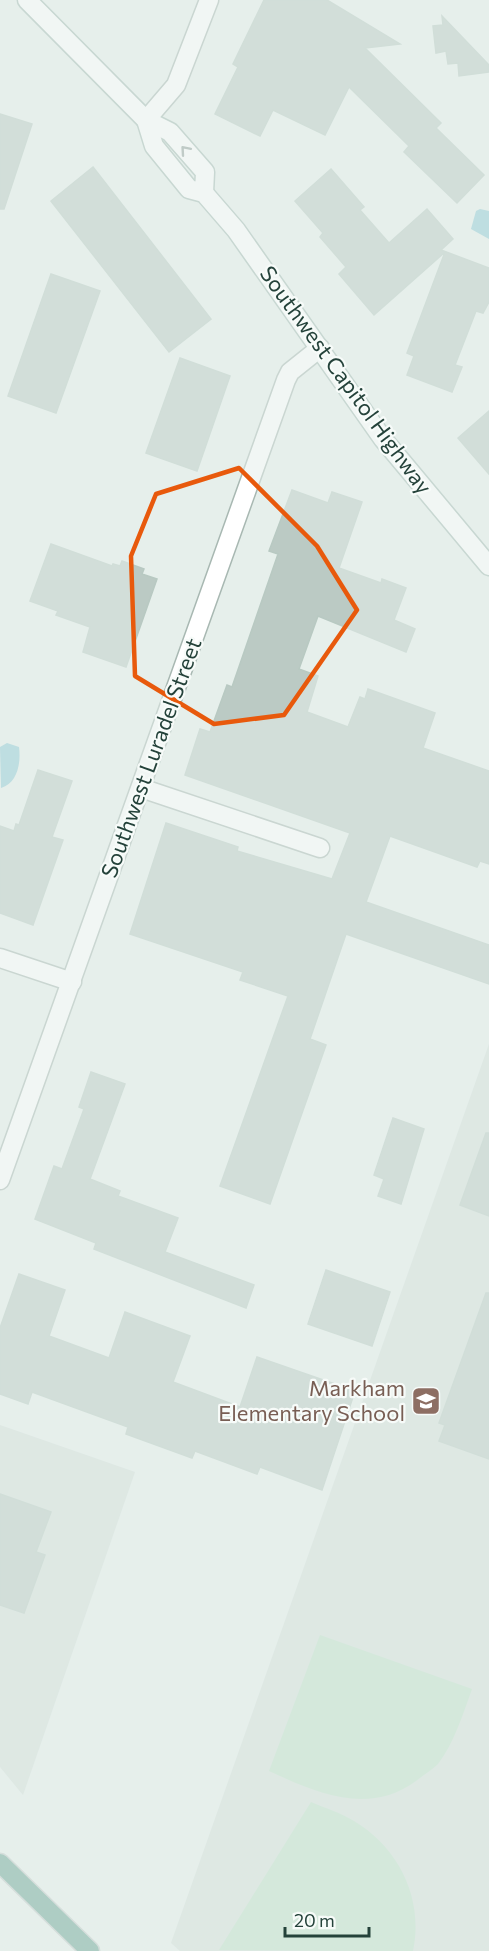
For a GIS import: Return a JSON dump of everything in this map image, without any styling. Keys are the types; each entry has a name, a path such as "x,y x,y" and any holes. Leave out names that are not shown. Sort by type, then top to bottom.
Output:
{"main road":[{"path":"0,1863 90,1951"}],"street":[{"name":"Southwest Capitol Highway","path":"27,0 146,120 170,132 205,172 204,193 236,231 383,438 489,566"},
{"path":"146,120 176,85 209,0"},
{"name":"Southwest Luradel Street","path":"0,1180 286,381 290,372 320,348"},
{"path":"141,788 320,848"},
{"path":"0,958 72,982"}],"highlighted area":[{"path":"239,468 317,546 357,610 284,715 214,724 135,676 131,556 156,494"}],"shaded area":[{"name":"Markham Elementary School","path":"489,1044 489,1951 180,1951 171,1943"},
{"path":"0,1425 135,1472 23,1795 0,1767"}],"green space":[{"path":"320,1635 472,1689 462,1718 444,1756 436,1766 398,1792 361,1799 342,1797 305,1787 269,1771"},
{"path":"311,1802 354,1821 370,1832 395,1860 411,1894 415,1913 413,1951 219,1950"}],"water":[{"path":"480,209 489,211 489,239 471,229 476,211"},
{"path":"7,743 19,747 19,765 15,777 1,788 0,747"}],"building":[{"path":"264,0 327,0 400,44 365,48 441,123 436,128 484,175 457,203 404,152 409,146 349,87 325,135 273,110 260,136 215,114 238,67 233,64"},
{"path":"442,16 489,65 489,72 459,76 458,63 448,64 446,51 436,53 433,26 443,25"},
{"path":"0,114 32,124 4,209 0,209"},
{"path":"93,167 211,319 169,352 51,201"},
{"path":"331,169 364,207 360,210 389,243 427,209 453,239 441,250 489,268 489,302 483,313 476,311 455,365 462,367 452,392 407,375 414,356 407,353 445,252 374,315 339,274 346,267 320,237 323,233 295,201"},
{"path":"51,274 100,291 56,413 8,396"},
{"path":"180,358 230,376 197,471 146,453"},
{"path":"489,411 489,474 458,438"},
{"path":"292,490 328,503 332,492 362,502 339,568 381,583 382,579 406,588 394,620 415,629 406,652 318,616 299,669 318,676 307,712 348,727 360,697 365,699 368,689 435,713 423,748 489,771 489,864 480,861 477,867 390,836 366,902 489,945 489,984 346,934 310,1039 326,1045 270,1204 220,1186 288,996 240,980 243,972 130,934 166,823 238,847 237,851 332,879 350,833 185,775 200,729 210,732 227,685 232,687 278,554 269,551"},
{"path":"51,544 112,566 113,564 120,566 122,561 144,569 142,574 157,579 126,667 83,652 90,627 56,615 58,611 30,601"},
{"path":"38,770 72,781 52,837 63,840 33,925 0,913 0,826 14,831 16,824 19,825"},
{"path":"91,1072 125,1084 90,1179 120,1191 118,1196 178,1218 165,1252 254,1285 246,1308 94,1249 96,1243 35,1219 54,1166 62,1169 84,1109 79,1107"},
{"path":"393,1118 424,1129 401,1204 378,1196 384,1179 374,1175"},
{"path":"486,1133 489,1133 489,1216 460,1205"},
{"path":"326,1270 390,1292 372,1346 308,1324"},
{"path":"19,1274 65,1290 49,1336 109,1358 125,1312 190,1336 173,1382 240,1407 257,1357 355,1391 322,1490 260,1467 257,1474 195,1451 192,1458 126,1434 128,1427 32,1392 28,1404 0,1394 0,1328"},
{"path":"486,1293 489,1293 489,1459 439,1441 445,1425 439,1423"},
{"path":"0,1494 51,1512 36,1552 45,1555 24,1613 0,1605"}],"place":[{"name":"Markham Elementary School","path":"426,1401"}]}
